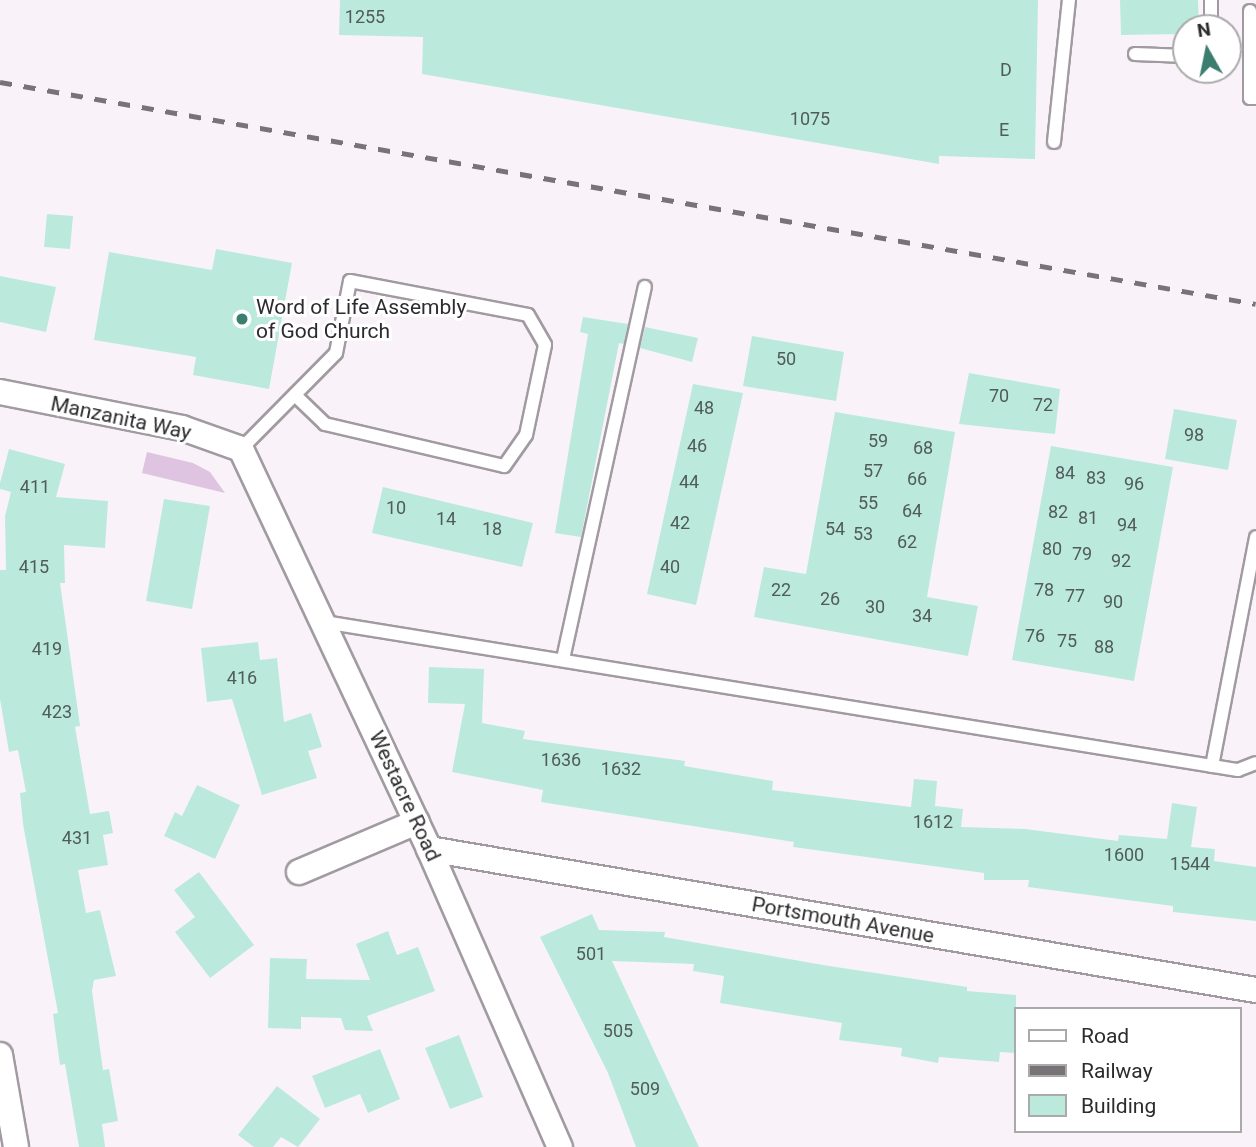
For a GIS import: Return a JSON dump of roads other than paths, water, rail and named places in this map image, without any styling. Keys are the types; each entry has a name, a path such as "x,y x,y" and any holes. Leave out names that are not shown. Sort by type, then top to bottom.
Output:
{"street":[{"name":"Manzanita Way","path":"0,393 182,428 242,449"},
{"name":"Westacre Road","path":"242,449 417,822 557,1146"},
{"path":"299,873 417,822"},
{"name":"Portsmouth Avenue","path":"429,849 1256,990"},
{"path":"0,1055 16,1147"}],"lane":[{"path":"1054,142 1069,0"},
{"path":"1250,10 1250,98 1256,97"},
{"path":"1135,54 1172,55"},
{"path":"242,449 336,354 350,281 528,315 545,345 526,435 504,466 325,424 296,395"},
{"path":"563,659 645,287"},
{"path":"1212,765 1256,537"},
{"path":"324,622 1238,770 1256,763"}],"railway":[{"path":"0,82 1256,304"}],"place":[{"name":"Word of Life Assembly of God Church","path":"242,319"}]}
